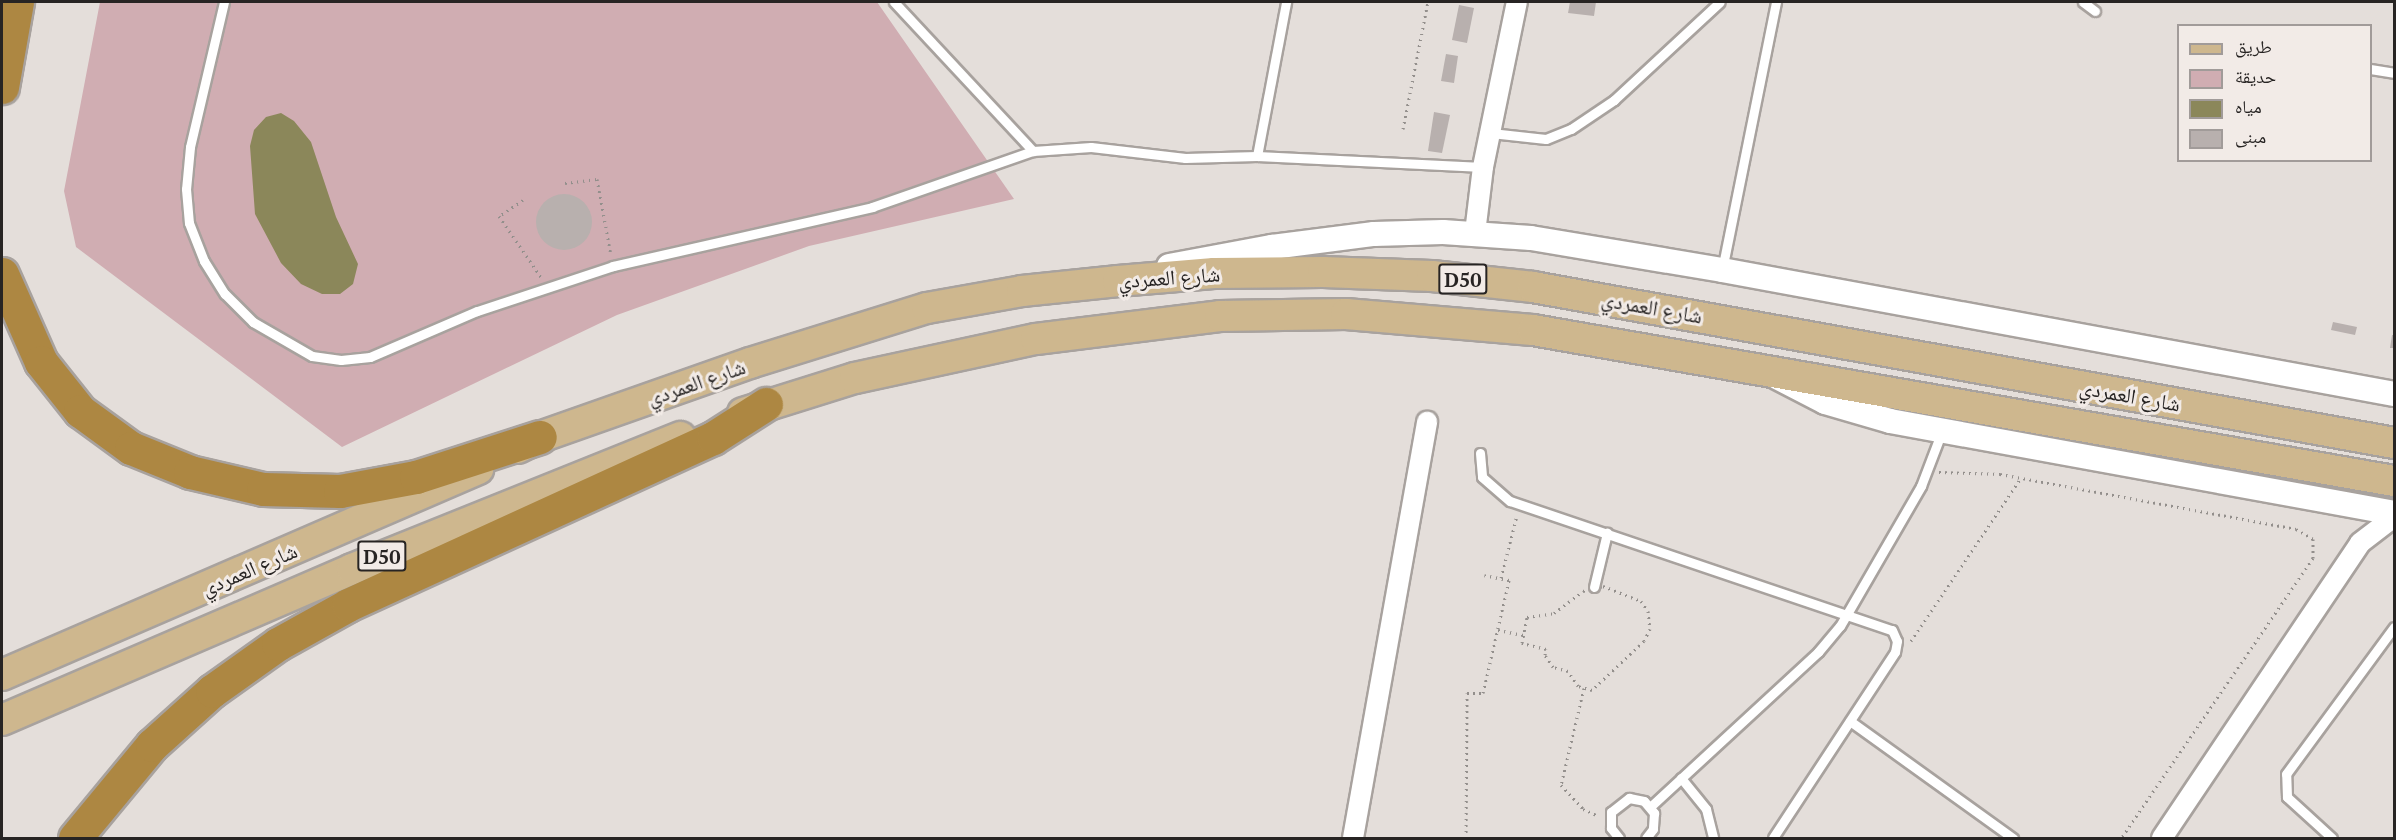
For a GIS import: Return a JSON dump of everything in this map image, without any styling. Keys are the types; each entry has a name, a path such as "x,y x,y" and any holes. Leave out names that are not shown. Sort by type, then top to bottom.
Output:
{"highway":[{"path":"2,87 17,9"},
{"path":"2,274 41,362 80,411 131,448 190,472 263,489 340,491 416,477 540,437"},
{"path":"75,838 152,745 212,692 278,644 348,605 713,438 766,404"}],"main road":[{"name":"شارع العمردي","path":"2,675 415,498 540,437 762,359 927,308 1022,291 1118,281 1214,273 1323,272 1510,284 2394,443"},
{"name":"شارع العمردي","path":"2,720 439,533 766,404 855,378 1036,339 1128,326 1272,314 1492,325 1765,370 2394,481"}],"street":[{"path":"1475,233 1483,166 1517,2"},
{"path":"1118,281 1220,255 1322,239 1427,232 1475,233 1531,238 1722,270 2394,394"},
{"path":"1765,370 1804,393 1847,410 1942,431 2345,503 2394,515"},
{"path":"1353,838 1427,422"},
{"path":"2345,503 2357,521 2360,543"},
{"path":"2162,838 2360,543 2394,515"}],"lane":[{"path":"224,2 190,147 186,189 189,223 204,261 225,294 253,322 286,344 312,356 341,360 370,357 548,286 614,266 728,237 872,207 1033,151 1091,147 1185,158 1257,156 1483,166"},
{"path":"894,2 1033,151"},
{"path":"1257,156 1286,2"},
{"path":"1491,133 1546,139 1578,125 1614,100 1720,2"},
{"path":"1722,270 1776,2"},
{"path":"2082,2 2095,11"},
{"path":"2372,69 2394,73"},
{"path":"1650,807 1818,652 1850,613 1929,470 1942,431"},
{"path":"1480,453 1479,471 1486,483 1519,504 1850,613 1892,630 1897,647 1773,838"},
{"path":"1594,587 1606,533"},
{"path":"2332,838 2287,797 2286,774 2394,627"},
{"path":"1850,721 2013,838"},
{"path":"1681,778 1706,809 1713,838"},
{"path":"1618,838 1609,820 1622,801 1637,798 1650,807 1655,821 1646,838"}],"path":[{"path":"1403,129 1428,2"},
{"path":"565,183 597,179 614,266"},
{"path":"523,200 500,216 548,286"},
{"path":"1929,470 2021,478 2296,530 2309,534 2315,544 2313,558 2121,838"},
{"path":"1897,647 1915,637 2021,478"},
{"path":"1500,578 1519,504"},
{"path":"1466,838 1467,693 1483,693 1509,580 1484,575"},
{"path":"1594,587 1612,587 1636,598 1648,612 1650,629 1644,641 1593,690 1578,686 1568,671 1553,667 1545,656 1546,649 1522,643 1527,617 1554,613 1594,587"},
{"path":"1497,630 1524,635"},
{"path":"1584,688 1561,785 1583,809 1609,820"}],"green space":[{"path":"100,2 877,2 1014,199 809,246 617,315 342,447 76,247 64,191"}],"water":[{"path":"281,113 294,121 311,142 336,217 358,264 353,284 340,294 322,294 301,284 281,263 255,214 250,146 254,130 266,117"}],"building":[{"path":"1570,2 1596,2 1594,16 1568,13"},
{"path":"1459,5 1474,8 1467,43 1452,40"},
{"path":"1446,54 1458,56 1454,83 1441,81"},
{"path":"1434,112 1450,115 1442,153 1428,151"},
{"path":"564,194 575,196 584,202 590,211 592,222 590,233 584,242 575,248 564,250 553,248 544,242 538,233 536,222 538,211 544,202 553,196"},
{"path":"2333,322 2357,327 2355,335 2331,330"},
{"path":"2392,335 2394,335 2394,348 2390,348"}]}
